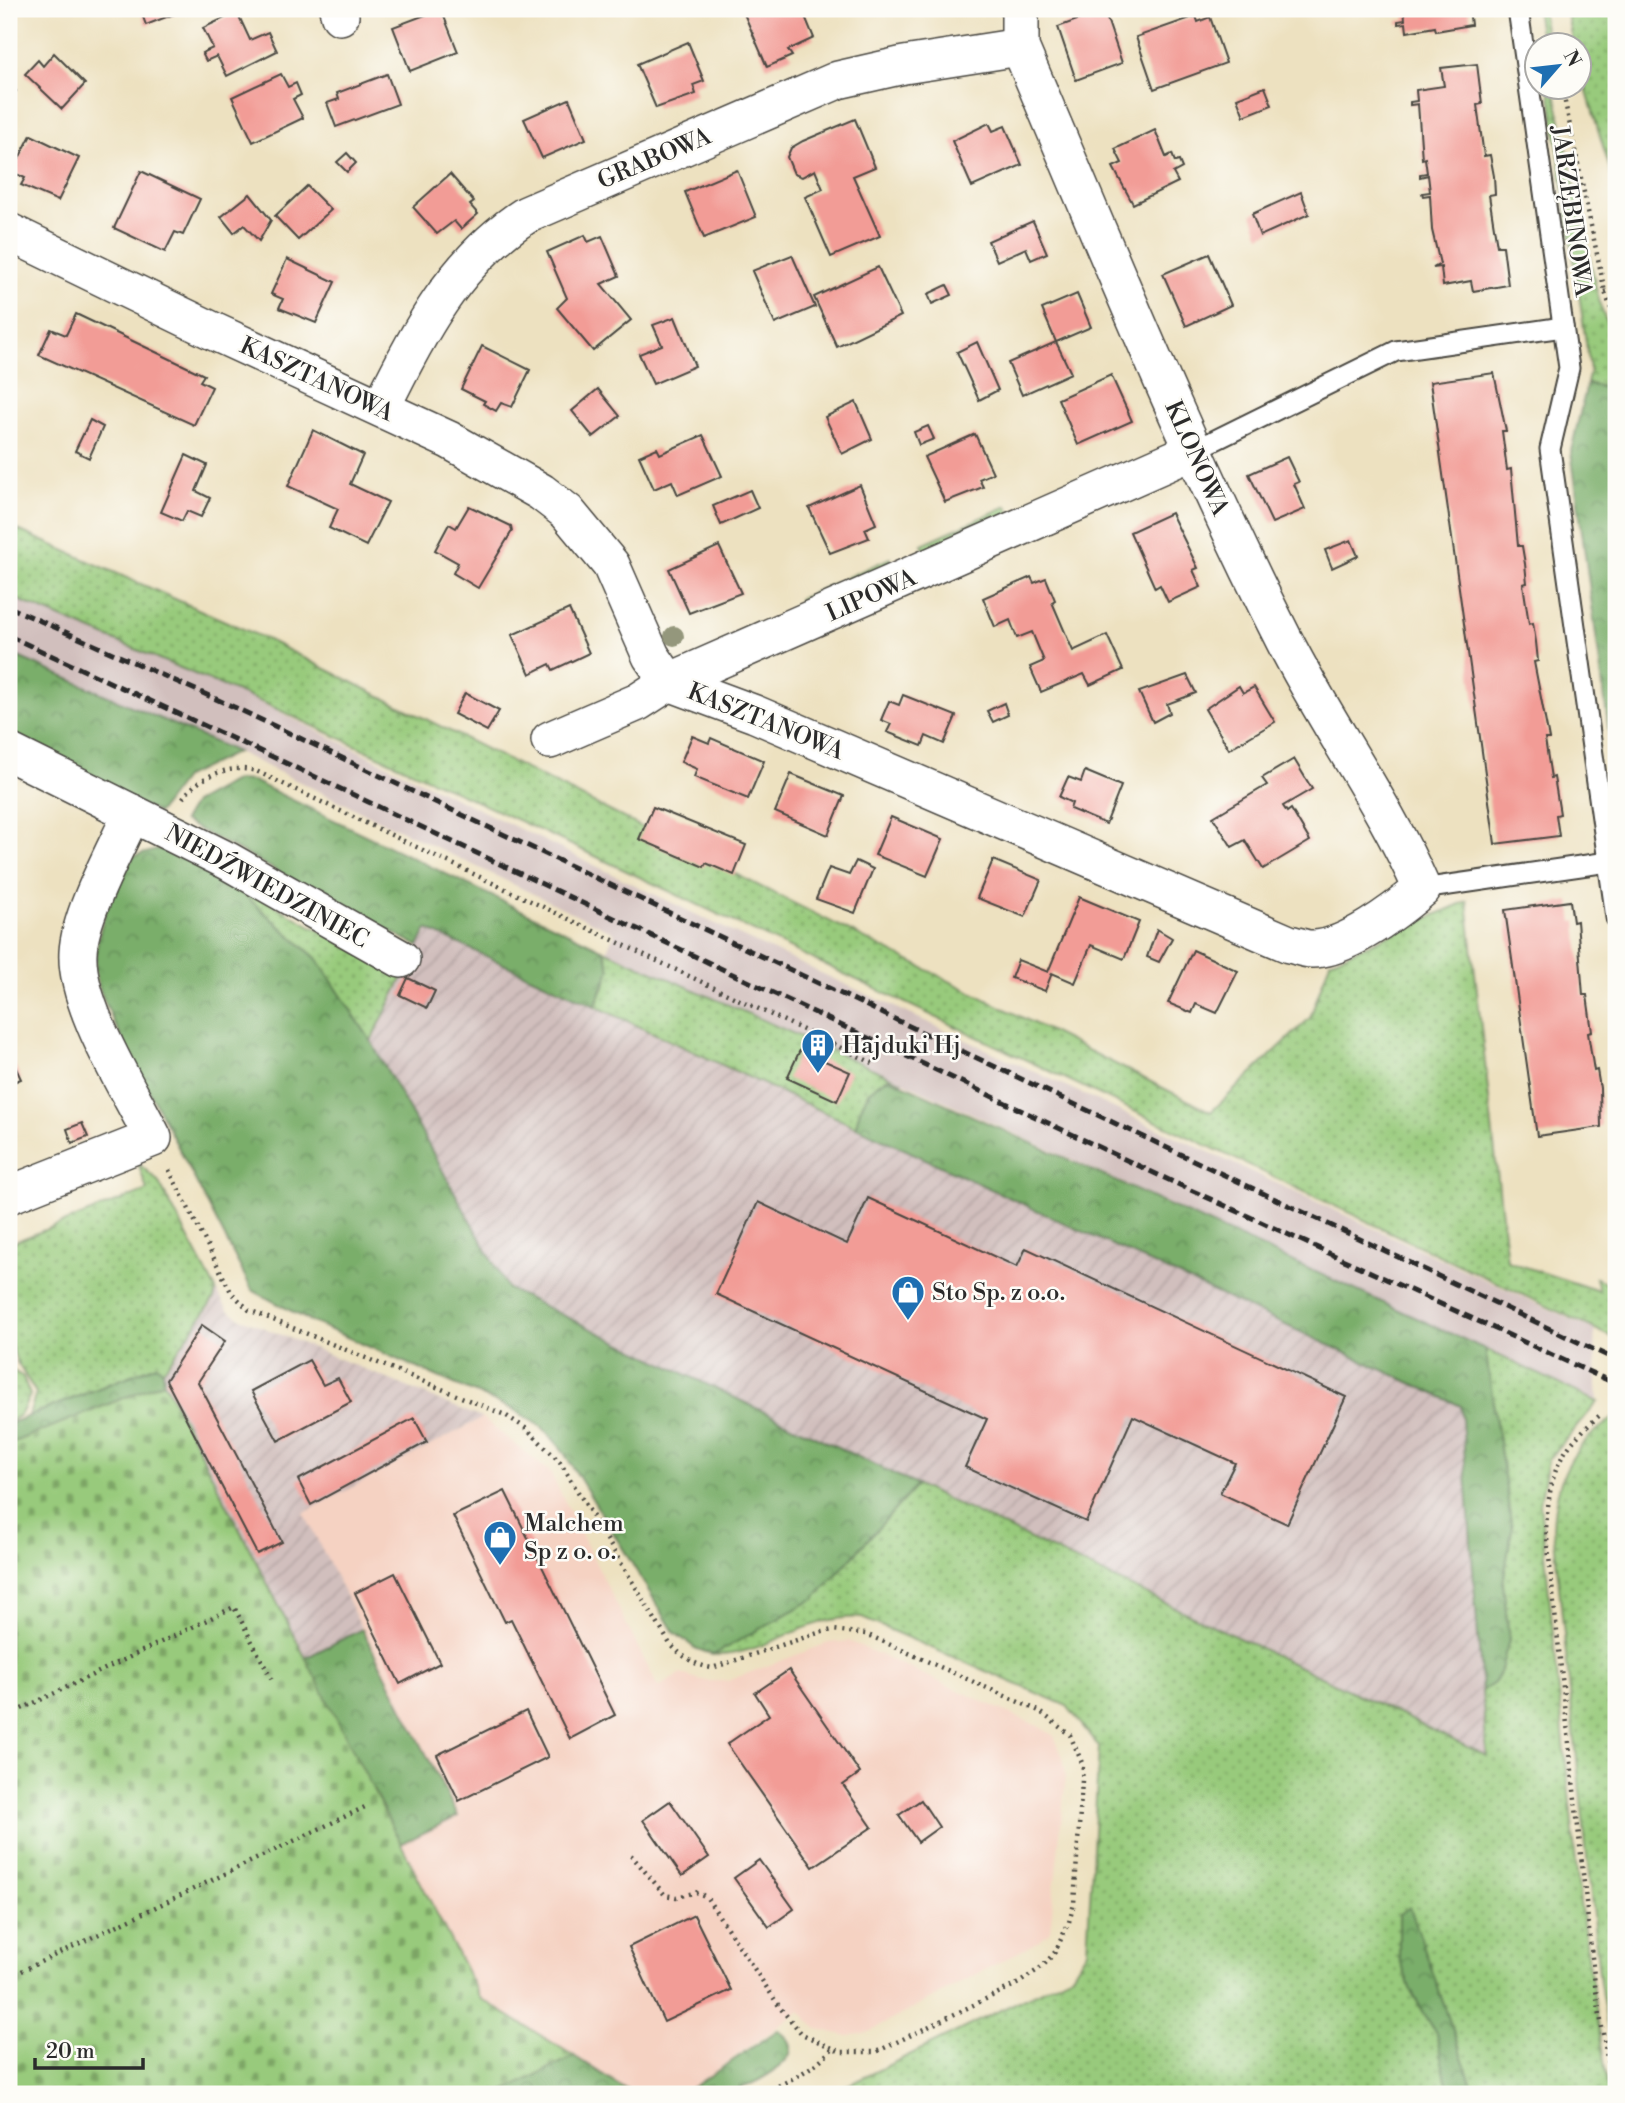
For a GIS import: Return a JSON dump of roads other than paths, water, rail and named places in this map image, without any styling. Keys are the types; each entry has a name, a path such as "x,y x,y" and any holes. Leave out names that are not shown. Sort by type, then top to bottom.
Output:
{"street":[{"name":"KLONOWA","path":"1020,9 1020,47 1193,452 1285,643 1393,829 1422,889"},
{"name":"GRABOWA","path":"381,408 436,305 464,267 502,230 526,215 838,80 904,65 1020,47"},
{"name":"KASZTANOWA","path":"9,232 381,408 512,475 567,512 611,565 651,656 669,682 755,714 1289,944 1311,949 1328,946 1388,917 1422,889"},
{"name":"LIPOWA","path":"550,740 638,702 669,682 1193,452"},
{"name":"NIEDŹWIEDZINIEC","path":"9,752 167,830 401,959"},
{"path":"9,1195 153,1138 90,1012 81,989 78,951 85,922 132,813"}],"lane":[{"name":"JARZĘBINOWA","path":"1518,9 1563,327 1568,382 1550,449 1616,918"},
{"path":"1193,452 1396,351 1563,327"},
{"path":"1422,889 1608,862"}],"railway":[{"path":"9,607 234,707 1616,1360"},
{"path":"9,636 288,764 1171,1181 1616,1384"}],"place":[{"name":"Hajduki Hj","path":"818,1075"},
{"name":"Sto Sp. z o.o.","path":"908,1322"},
{"name":"Malchem Sp z o. o.","path":"500,1567"}]}
